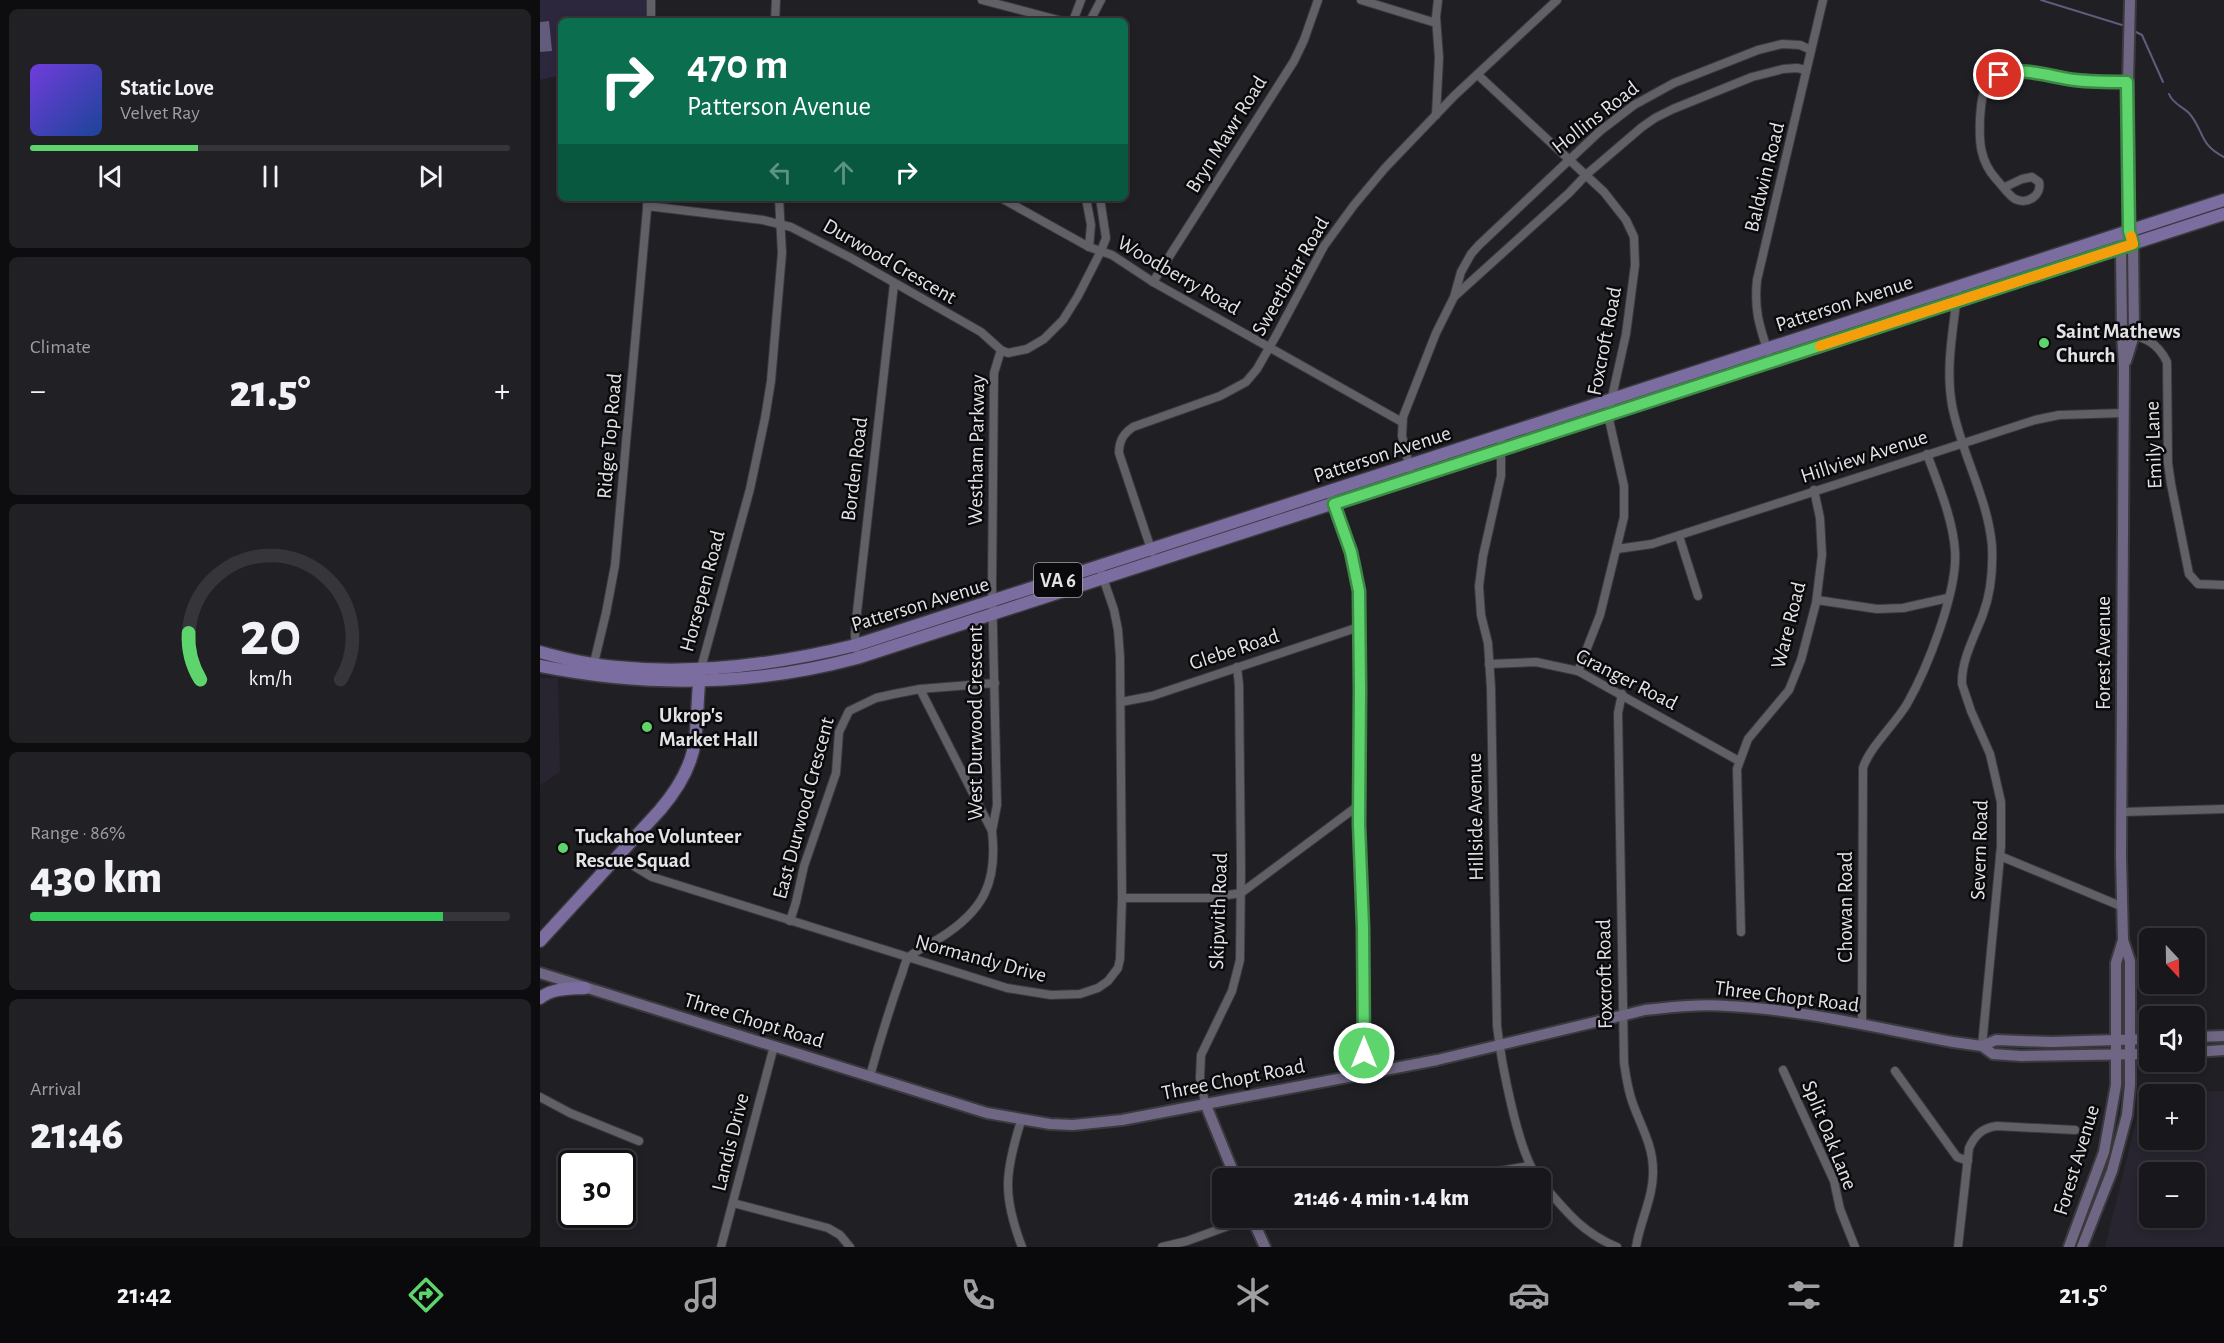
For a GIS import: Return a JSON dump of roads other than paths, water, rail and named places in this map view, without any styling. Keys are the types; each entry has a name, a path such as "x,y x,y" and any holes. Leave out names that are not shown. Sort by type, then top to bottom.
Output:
{"main road":[{"name":"Forest Avenue","path":"2069,1247 2108,1133 2115,1099 2116,963 2123,940 2124,367 2122,332 2129,231 2127,82 2130,0"},
{"name":"Patterson Avenue","path":"700,674 778,674 857,658 1099,566 2224,200"},
{"name":"Patterson Avenue","path":"540,666 592,670 659,681 856,645 1104,579 2224,214"},
{"name":"Forest Avenue","path":"2124,367 2134,335 2127,246"},
{"name":"Patterson Avenue","path":"540,652 592,670"},
{"name":"Horsepen Road","path":"540,941 668,801 688,768 695,742 700,674"},
{"name":"Forest Avenue","path":"2082,1247 2120,1145 2128,1103 2130,961 2123,940"},
{"name":"Three Chopt Road","path":"540,973 987,1113 1021,1121 1050,1124 1122,1120 1364,1074 1499,1046 1623,1015 1673,1007 1726,1005 1779,1011 1982,1046 1993,1054 2021,1056 2139,1054"},
{"path":"540,998 552,991 585,988"},
{"path":"2205,1037 2224,1036"},
{"name":"Three Chopt Road","path":"1982,1046 1996,1040 2051,1042 2139,1040"},
{"path":"2205,1051 2224,1050"},
{"name":"Skipwith Road","path":"1205,1103 1232,1168"},
{"path":"1256,1228 1265,1247"}],"street":[{"path":"651,0 651,18"},
{"path":"775,18 776,0"},
{"path":"981,0 1050,18"},
{"path":"1074,18 1081,0"},
{"path":"1092,18 1101,0"},
{"name":"Bryn Mawr Road","path":"1153,282 1294,61 1318,0"},
{"path":"1361,0 1436,23"},
{"path":"1436,115 1439,58 1436,23 1438,0"},
{"name":"Sweetbriar Road","path":"1155,562 1119,453 1121,439 1133,427 1235,389 1246,382 1270,347 1337,225 1385,168 1436,115 1556,0"},
{"name":"Baldwin Road","path":"1772,362 1756,316 1757,280 1823,0"},
{"name":"Hollins Road","path":"1412,479 1402,435 1402,422 1436,333 1454,297 1461,272 1471,254 1529,196 1634,105 1674,83 1766,48 1782,44 1811,50"},
{"name":"Hollins Road","path":"1454,297 1587,174 1642,127 1673,109 1770,72 1797,68 1806,70"},
{"path":"2005,187 1988,169 1979,141 1982,99 1985,88 1991,81 2004,73 2020,72 2077,80 2127,82"},
{"name":"Foxcroft Road","path":"1478,75 1587,174 1615,205 1626,220 1634,237 1635,265 1631,302 1608,415 1624,486 1624,517 1600,615 1578,671"},
{"name":"Horsepen Road","path":"700,674 750,489 765,418 771,381 782,253 779,201"},
{"name":"Woodberry Road","path":"1005,201 1089,247 1112,255 1153,282 1402,422"},
{"path":"1087,201 1091,225 1089,247"},
{"name":"Westham Parkway","path":"993,608 994,373 1001,350 1008,353 1038,344 1056,328 1078,296 1106,238 1100,201"},
{"name":"Durwood Crescent","path":"648,202 781,224 812,237 981,332 1001,350"},
{"name":"Ridge Top Road","path":"592,670 615,565 648,202"},
{"name":"Borden Road","path":"857,658 858,601 894,284"},
{"name":"Severn Road","path":"1958,287 1948,367 1952,406 1990,533 1992,570 1988,598 1968,651 1962,684 1990,754 1999,788 2001,819 2000,856 1982,1046"},
{"name":"Emily Lane","path":"2122,332 2145,337 2155,344 2167,362 2168,463 2189,574 2198,584 2224,585"},
{"name":"Hillview Avenue","path":"1617,549 1652,544 1679,536 2011,426 2050,417 2124,413"},
{"name":"Hillside Avenue","path":"1501,436 1501,476 1479,586 1489,664 1497,1026 1499,1046 1529,1166"},
{"name":"Chowan Road","path":"1862,1025 1865,762 1898,719 1911,695 1931,652 1955,572 1954,542 1927,454"},
{"name":"Ware Road","path":"1741,932 1736,778 1739,760 1748,740 1782,699 1796,676 1816,600 1822,555 1822,538 1814,490"},
{"path":"1329,492 1356,569 1359,627 1359,805 1364,1074"},
{"path":"1679,536 1698,596"},
{"name":"Normandy Drive","path":"620,854 652,877 1007,988 1030,993 1065,996 1098,988 1108,981 1118,968 1122,898 1121,702 1118,630 1099,566"},
{"path":"1816,600 1877,609 1903,608 1948,598"},
{"name":"West Durwood Crescent","path":"908,958 967,919 978,906 988,886 993,867 992,831 997,805 993,608"},
{"name":"Glebe Road","path":"1121,702 1152,696 1359,627"},
{"name":"Granger Road","path":"1489,664 1536,662 1578,671 1739,760"},
{"name":"Skipwith Road","path":"1205,1103 1200,1078 1201,1055 1226,1005 1237,976 1240,960 1239,685 1237,667"},
{"name":"East Durwood Crescent","path":"790,921 804,866 836,773 839,732 849,711 876,698 920,689 994,683"},
{"name":"West Durwood Crescent","path":"920,689 992,831"},
{"name":"Foxcroft Road","path":"1622,694 1618,713 1624,1063 1627,1083 1649,1144 1653,1167 1645,1215 1636,1247"},
{"path":"1122,898 1209,898 1240,894 1359,805"},
{"path":"2122,812 2224,809"},
{"path":"2000,856 2123,907"},
{"path":"870,1076 888,1014 908,958"},
{"name":"Landis Drive","path":"721,1247 774,1046"},
{"name":"Split Oak Lane","path":"1783,1070 1834,1181 1840,1209 1855,1247"},
{"path":"1895,1071 1957,1157 1968,1161"},
{"path":"540,1097 570,1113 639,1141"},
{"path":"1021,1121 1012,1150 1007,1182 1011,1215 1022,1247"},
{"path":"1958,1247 1969,1148 1974,1138 1982,1131 1992,1127 2075,1130"},
{"path":"1517,1168 1529,1166"},
{"name":"Hillside Avenue","path":"1551,1192 1586,1231 1617,1247"},
{"path":"733,1203 828,1228 840,1235 850,1247"},
{"path":"1162,1247 1223,1228"}],"waterway":[{"path":"2041,0 2122,25"},
{"path":"2136,32 2142,35 2163,82"},
{"path":"2169,94 2175,103 2194,119 2210,147 2224,157"}],"place":[{"name":"Saint Mathews Church","path":"2044,343"},
{"name":"Ukrop's Market Hall","path":"647,727"},
{"name":"Tuckahoe Volunteer Rescue Squad","path":"563,848"}]}
